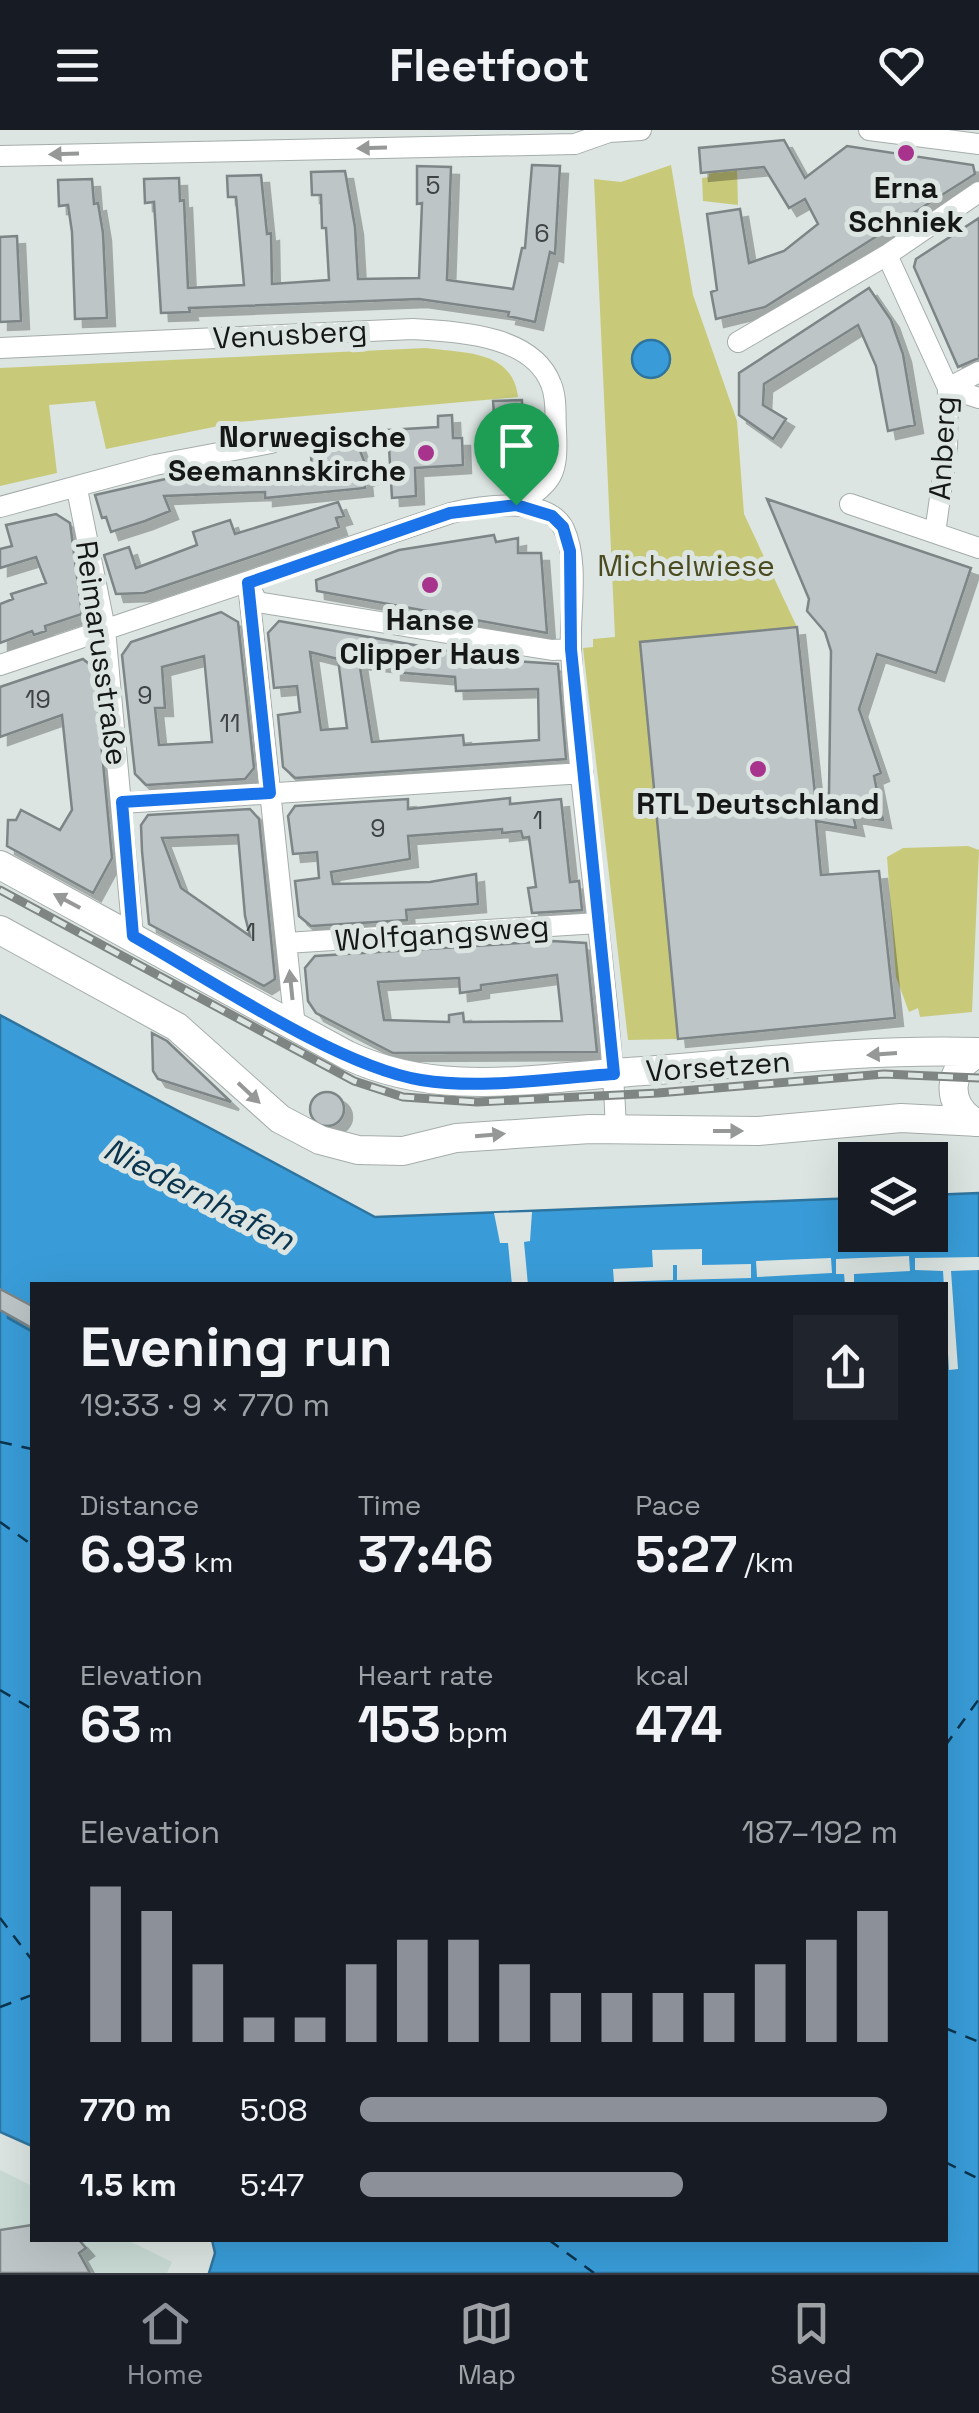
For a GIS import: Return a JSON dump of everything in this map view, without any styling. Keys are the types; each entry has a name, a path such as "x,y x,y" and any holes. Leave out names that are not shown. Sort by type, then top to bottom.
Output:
{"main road":[{"name":"Vorsetzen","path":"0,865 370,1066 425,1081 494,1082 901,1052 979,1052"},
{"name":"Vorsetzen","path":"0,930 177,1028 265,1108 304,1132 340,1146 394,1152 456,1138 616,1128 758,1131 901,1118 977,1122"},
{"path":"977,1122 956,1104 953,1083 964,1062 979,1052"}],"street":[{"path":"0,156 575,144 609,131 641,130"},
{"path":"868,130 979,144"},
{"path":"738,342 888,255 979,192"},
{"name":"Anberg","path":"888,255 948,388 947,448 935,533"},
{"name":"Venusberg","path":"0,348 413,329 462,332 532,358 549,378 554,394 556,467 547,486 516,505"},
{"path":"948,388 979,372"},
{"path":"948,388 979,398"},
{"path":"0,506 155,466 271,442"},
{"name":"Reimarusstraße","path":"77,489 104,628 133,936"},
{"path":"850,504 979,548"},
{"path":"0,665 450,513 516,505 552,516 563,527 570,551 571,649 614,1074 616,1128"},
{"path":"248,583 257,602 552,650 571,649"},
{"path":"248,583 296,1027"},
{"path":"122,802 583,773"},
{"name":"Wolfgangsweg","path":"286,943 598,922"}],"shaded area":[{"path":"0,2170 30,2185 30,2242 131,2242 172,2262 167,2273 0,2273"}],"green space":[{"name":"Michelwiese","path":"671,165 693,295 737,421 744,514 797,627 640,643 678,1039 628,1040 583,648 593,647 593,639 615,637 594,179 621,182"},
{"path":"737,169 738,205 703,201 702,178 709,177 709,172"},
{"path":"426,348 470,353 496,362 507,370 518,397 238,422 106,449 95,401 49,405 57,473 0,486 0,368"},
{"path":"968,846 979,850 972,1012 920,1017 918,1008 909,1012 896,977 887,857 903,848"}],"water":[{"path":"651,340 664,346 670,359 664,372 651,378 638,372 632,359 638,346"},
{"name":"Niedernhafen","path":"0,1015 375,1217 838,1199 838,1252 948,1252 948,1194 979,1193 979,2273 209,2273 215,2253 212,2242 948,2242 948,1282 30,1282 30,2145 0,2132"}],"pier":[{"path":"532,1212 530,1241 524,1242 528,1282 512,1282 508,1243 500,1243 494,1213"},
{"path":"702,1249 702,1265 751,1264 751,1278 677,1280 677,1265 673,1265 673,1280 614,1282 613,1269 653,1267 652,1250"},
{"path":"909,1256 910,1271 854,1274 854,1282 845,1282 844,1274 836,1274 836,1259"},
{"path":"979,1257 979,1270 951,1271 958,1369 949,1370 948,1282 944,1282 943,1271 915,1270 915,1258"},
{"path":"831,1258 832,1273 757,1277 756,1261"}],"building":[{"path":"784,140 805,178 847,146 973,165 975,174 765,307 716,319 711,292 717,290 707,214 740,209 749,263 784,251 818,224 805,199 789,208 764,167 701,173 699,148"},
{"path":"532,165 560,166 555,254 550,252 535,322 508,316 509,312 419,299 189,308 190,312 161,313 154,202 145,203 144,179 179,178 180,201 184,200 188,288 244,285 236,197 228,197 227,176 261,175 267,234 271,233 272,284 329,280 321,195 312,195 311,172 345,171 355,227 358,279 419,278 422,203 417,204 417,166 451,167 447,280 513,289 525,248"},
{"path":"92,179 94,204 98,203 103,233 107,318 75,319 72,232 68,205 59,206 58,180"},
{"path":"979,218 979,358 958,367 914,267 916,259"},
{"path":"17,236 21,321 0,322 0,237"},
{"path":"869,288 891,320 903,354 915,425 888,431 876,366 858,325 764,384 763,405 786,419 773,439 739,415 739,373"},
{"path":"522,400 523,445 533,444 533,461 498,462 493,401"},
{"name":"Norwegische Seemannskirche","path":"452,415 453,438 462,438 463,465 415,468 416,496 392,498 388,430 438,427 438,416"},
{"path":"355,438 370,476 364,478 365,488 265,498 265,492 164,496 170,511 111,532 95,495 218,467 218,473 312,467 310,445"},
{"name":"RTL Deutschland","path":"767,499 971,568 936,673 877,654 859,709 881,773 874,776 883,820 853,815 856,828 816,821 821,875 879,871 895,1018 678,1039 640,642 797,627 815,794 829,793 831,651 825,632 807,611 809,599"},
{"path":"338,502 344,516 336,518 339,527 144,593 116,594 104,555 129,547 136,568 197,545 193,532 230,520 235,534"},
{"path":"56,514 70,523 82,614 45,626 46,631 34,635 32,631 0,643 0,604 13,599 11,594 46,583 36,557 0,568 0,549 12,546 6,525"},
{"name":"Hanse Clipper Haus","path":"494,535 496,542 518,538 518,553 541,553 547,633 317,591 316,580 399,550"},
{"path":"221,612 238,622 254,768 245,779 146,785 135,774 122,655 131,642","holes":["204,656 212,742 159,745 155,708 165,708 162,667"]},
{"path":"279,621 499,660 558,664 566,759 295,778 283,767 278,715 300,712 297,686 274,688 268,633","holes":["310,652 338,659 347,728 321,730","359,661 393,665 393,672 455,677 456,691 538,689 539,740 464,745 463,735 372,742"]},
{"path":"83,659 94,668 112,858 93,893 7,846 8,820 16,820 21,810 60,830 72,810 62,715 0,737 0,687"},
{"path":"510,798 510,804 561,799 570,882 579,881 582,910 532,913 528,888 536,887 529,837 523,838 521,831 502,833 502,829 408,836 410,859 331,872 333,884 430,882 476,874 478,904 406,910 407,920 311,926 299,916 295,881 319,878 317,852 293,854 288,816 295,806 408,799 408,809"},
{"path":"250,809 259,819 275,979 264,986 149,924 141,825 148,815","holes":["238,835 250,936 181,888 162,838"]},
{"path":"552,941 586,943 597,1052 393,1053 316,1013 308,1001 305,968 315,956","holes":["557,975 562,1021 464,1022 463,1013 449,1015 449,1022 384,1020 378,982 459,978 460,993 481,990 481,985"]},
{"path":"152,1033 167,1041 231,1102 158,1079 153,1071"},
{"path":"327,1092 339,1097 344,1109 339,1121 327,1126 315,1121 310,1109 315,1097"},
{"path":"0,1289 30,1305 30,1327 0,1310"},
{"path":"30,2225 30,2242 81,2242 86,2248 79,2253 90,2273 0,2273 0,2230"}],"ferry route":[{"path":"0,1442 30,1449"},
{"path":"0,1522 30,1544"},
{"path":"0,1690 30,1708"},
{"path":"948,1742 979,1699"},
{"path":"0,1918 30,1957"},
{"path":"0,2007 30,1996"},
{"path":"948,2029 979,2042"},
{"path":"948,2164 979,2179"},
{"path":"552,2242 594,2273"}],"railway":[{"path":"0,890 354,1081 403,1097 477,1102 658,1093 884,1074 979,1078"}],"place":[{"name":"Erna Schniek","path":"906,153"},
{"name":"Norwegische Seemannskirche","path":"426,453"},
{"name":"Hanse Clipper Haus","path":"430,585"},
{"name":"RTL Deutschland","path":"758,769"}],"route":[{"path":"516,505 552,516 563,527 570,551 571,649 614,1074 494,1082 425,1081 388,1073 347,1055 133,936 122,802 270,793 248,583 450,513 482,506 516,505"}]}
